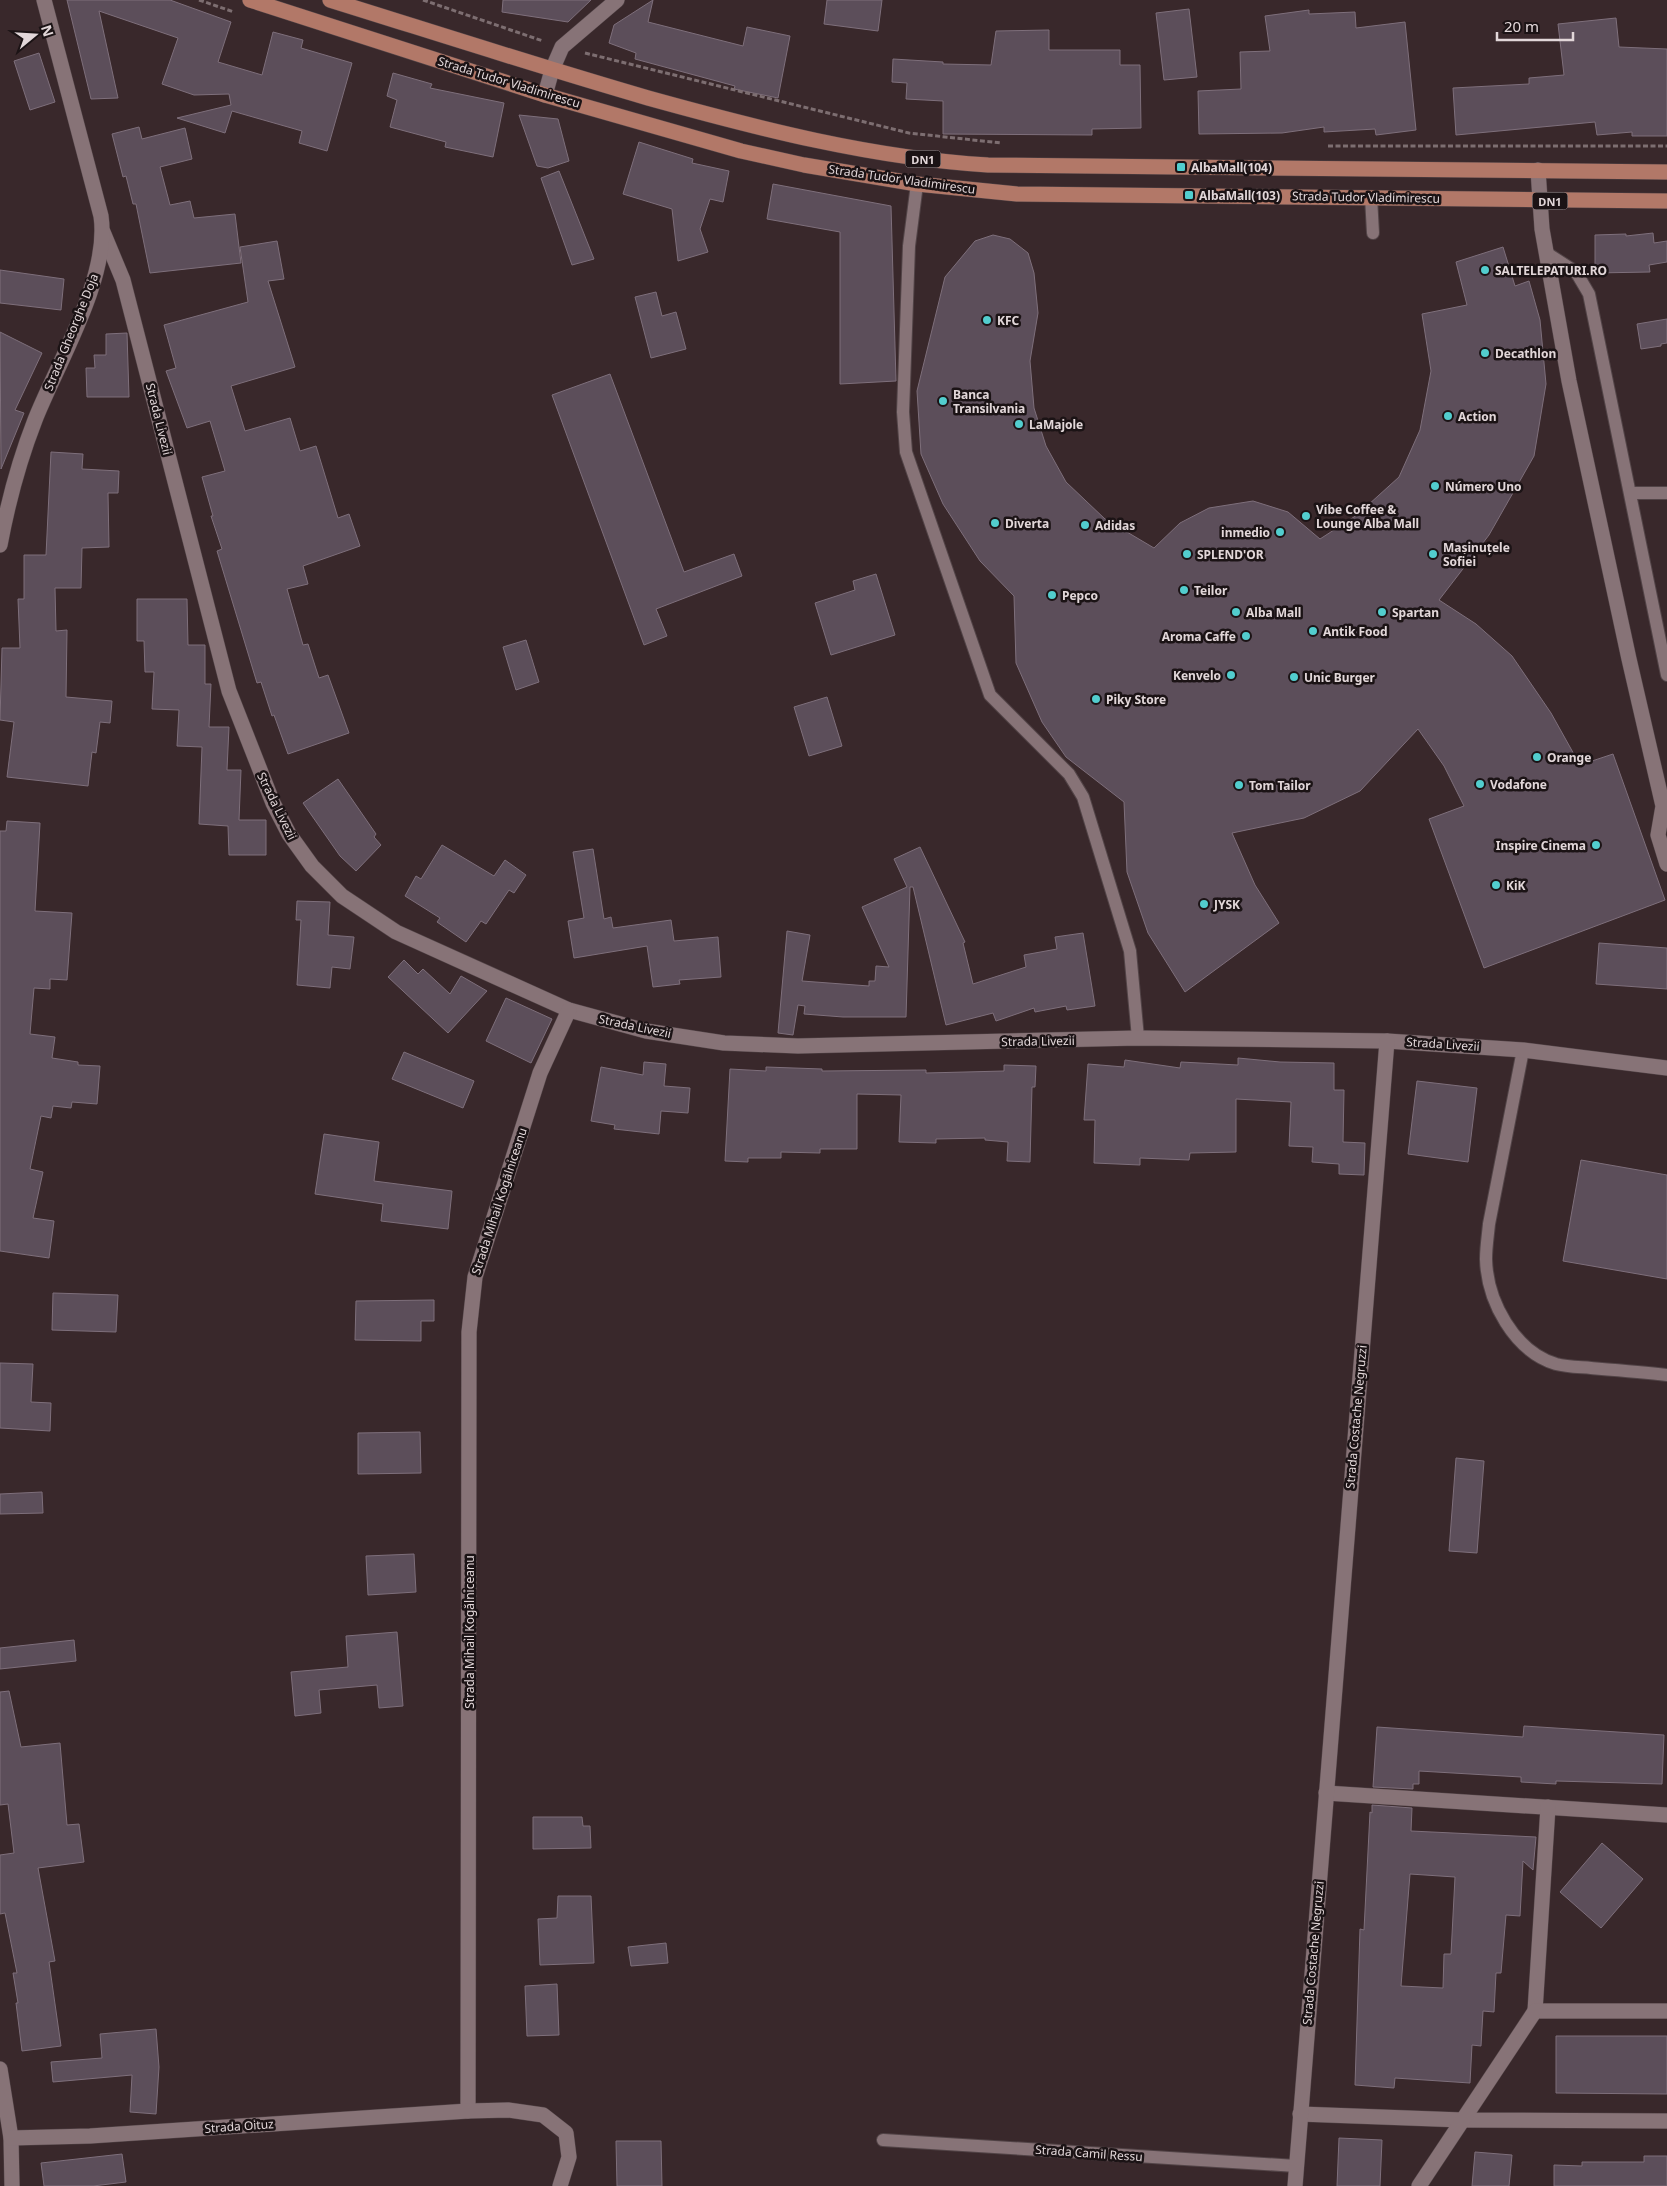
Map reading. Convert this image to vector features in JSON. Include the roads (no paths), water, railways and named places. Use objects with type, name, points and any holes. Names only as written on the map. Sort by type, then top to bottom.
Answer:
[{"type":"main road","name":"Strada Tudor Vladimirescu","points":[[250,0],[546,95],[741,151],[917,184],[1017,194],[1667,202]]},
{"type":"main road","name":"Strada Tudor Vladimirescu","points":[[330,0],[552,70],[744,125],[809,140],[917,159],[988,165],[1667,172]]},
{"type":"street","name":"Strada Gheorghe Doja","points":[[0,545],[8,504],[20,461],[90,293],[104,232],[44,0]]},
{"type":"street","points":[[546,95],[552,70],[562,48],[617,0]]},
{"type":"street","points":[[1538,170],[1540,201],[1570,389],[1633,677],[1665,803],[1658,834],[1667,864]]},
{"type":"street","name":"Strada Livezii","points":[[104,232],[123,280],[229,691],[272,803],[288,834],[312,866],[342,896],[396,932],[569,1010],[646,1030],[724,1043],[798,1046],[1138,1038],[1387,1041],[1523,1050],[1667,1068]]},
{"type":"street","name":"Strada Mihail Kogălniceanu","points":[[468,2111],[469,1332],[475,1277],[540,1073],[569,1010]]},
{"type":"street","name":"Strada Costache Negruzzi","points":[[1295,2186],[1387,1041]]},
{"type":"street","points":[[1326,1793],[1667,1815]]},
{"type":"street","points":[[1420,2186],[1535,2010],[1548,1807]]},
{"type":"street","points":[[1535,2010],[1667,2011]]},
{"type":"street","points":[[0,2069],[10,2138],[6,2162],[12,2186]]},
{"type":"street","points":[[468,2111],[508,2110],[543,2115],[566,2133],[569,2156],[560,2186]]},
{"type":"street","name":"Strada Oituz","points":[[10,2138],[90,2136],[468,2111]]},
{"type":"street","points":[[1300,2114],[1462,2120],[1667,2120]]},
{"type":"lane","points":[[917,184],[910,246],[903,412],[906,452],[990,695],[1069,774],[1083,797],[1130,951],[1138,1038]]},
{"type":"lane","points":[[1371,197],[1373,233]]},
{"type":"lane","points":[[1548,254],[1576,272],[1589,294],[1667,676]]},
{"type":"lane","points":[[1631,493],[1667,493]]},
{"type":"lane","points":[[1523,1050],[1489,1224],[1486,1260],[1497,1307],[1517,1339],[1535,1354],[1557,1364],[1667,1375]]},
{"type":"lane","name":"Strada Camil Ressu","points":[[883,2140],[1296,2166]]},
{"type":"place","name":"AlbaMall(104)","points":[[1181,167]]},
{"type":"place","name":"AlbaMall(103)","points":[[1189,195]]},
{"type":"place","name":"SALTELEPATURI.RO","points":[[1485,270]]},
{"type":"place","name":"KFC","points":[[987,320]]},
{"type":"place","name":"Decathlon","points":[[1485,353]]},
{"type":"place","name":"Banca Transilvania","points":[[943,401]]},
{"type":"place","name":"Action","points":[[1448,416]]},
{"type":"place","name":"LaMajole","points":[[1019,424]]},
{"type":"place","name":"Número Uno","points":[[1435,486]]},
{"type":"place","name":"Vibe Coffee & Lounge Alba Mall","points":[[1306,516]]},
{"type":"place","name":"Diverta","points":[[995,523]]},
{"type":"place","name":"Adidas","points":[[1085,525]]},
{"type":"place","name":"inmedio","points":[[1280,532]]},
{"type":"place","name":"SPLEND'OR","points":[[1187,554]]},
{"type":"place","name":"Mașinuțele Sofiei","points":[[1433,554]]},
{"type":"place","name":"Teilor","points":[[1184,590]]},
{"type":"place","name":"Pepco","points":[[1052,595]]},
{"type":"place","name":"Alba Mall","points":[[1236,612]]},
{"type":"place","name":"Spartan","points":[[1382,612]]},
{"type":"place","name":"Antik Food","points":[[1313,631]]},
{"type":"place","name":"Aroma Caffe","points":[[1246,636]]},
{"type":"place","name":"Kenvelo","points":[[1231,675]]},
{"type":"place","name":"Unic Burger","points":[[1294,677]]},
{"type":"place","name":"Piky Store","points":[[1096,699]]},
{"type":"place","name":"Orange","points":[[1537,757]]},
{"type":"place","name":"Vodafone","points":[[1480,784]]},
{"type":"place","name":"Tom Tailor","points":[[1239,785]]},
{"type":"place","name":"Inspire Cinema","points":[[1596,845]]},
{"type":"place","name":"KiK","points":[[1496,885]]},
{"type":"place","name":"JYSK","points":[[1204,904]]}]
